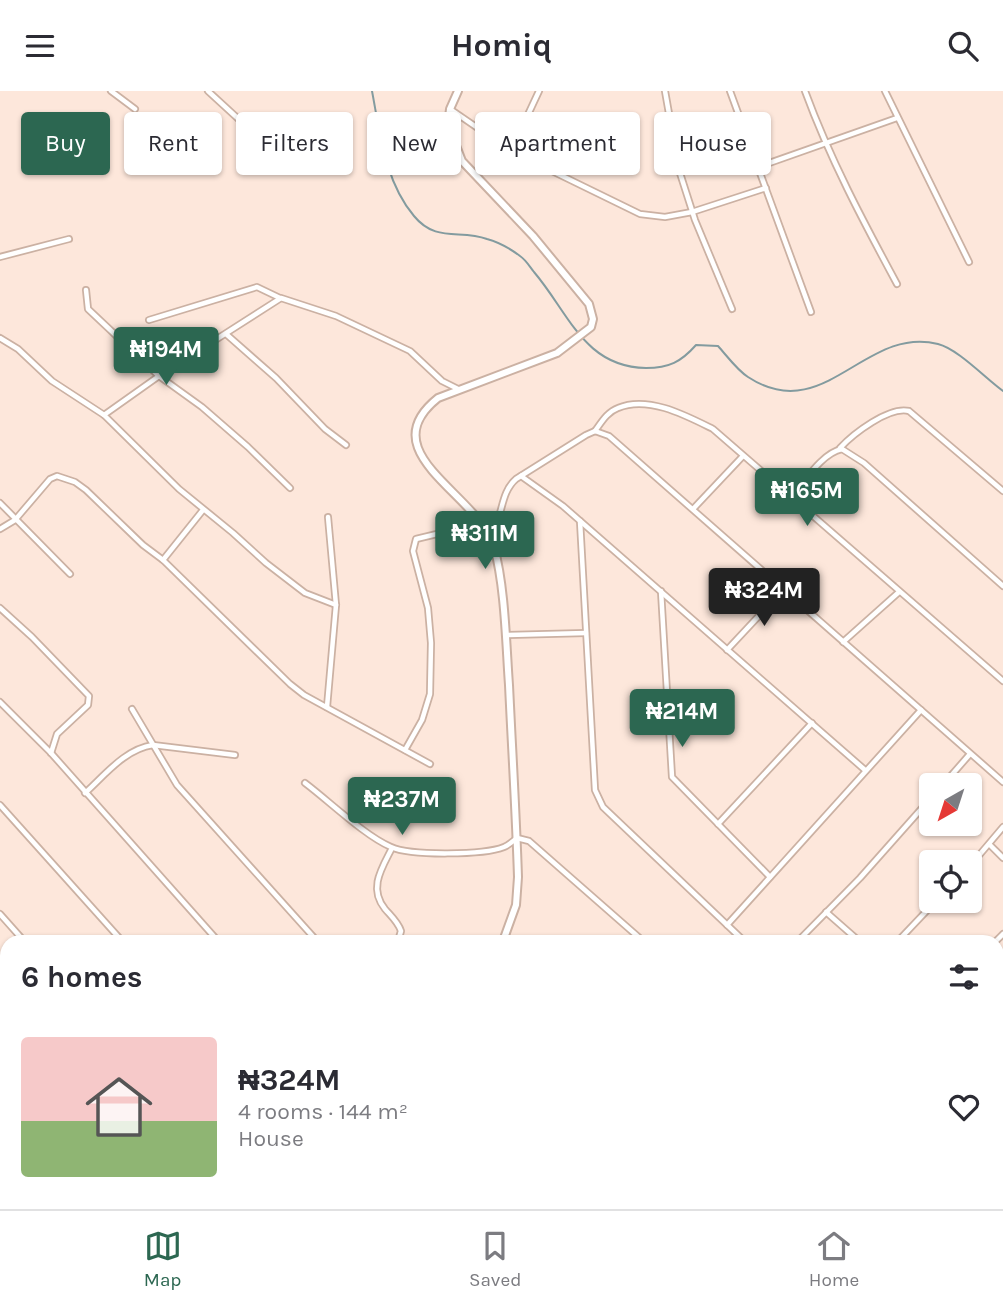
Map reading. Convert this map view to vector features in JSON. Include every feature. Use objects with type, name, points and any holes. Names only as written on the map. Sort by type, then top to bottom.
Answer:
[{"type":"street","points":[[111,91],[135,109]]},
{"type":"street","points":[[208,91],[236,117]]},
{"type":"street","points":[[458,91],[450,110],[448,125],[462,161],[524,226],[577,289],[589,304],[593,319],[590,327],[570,345],[534,363],[438,398],[424,411],[415,427],[414,438],[418,451],[473,513],[489,534],[495,548],[506,635],[517,838],[516,905],[505,935]]},
{"type":"street","points":[[530,112],[540,91]]},
{"type":"street","points":[[665,91],[679,170],[692,212],[732,309]]},
{"type":"street","points":[[730,91],[738,112]]},
{"type":"street","points":[[805,91],[824,142],[846,189],[897,284]]},
{"type":"street","points":[[885,91],[969,262]]},
{"type":"street","points":[[450,110],[475,127]]},
{"type":"street","points":[[771,162],[897,118]]},
{"type":"street","points":[[560,175],[640,214],[665,217],[692,212],[766,188]]},
{"type":"street","points":[[761,175],[811,312]]},
{"type":"street","points":[[0,257],[69,239]]},
{"type":"street","points":[[149,320],[257,287],[336,316],[410,351],[442,381],[458,389]]},
{"type":"street","points":[[86,291],[88,309],[159,376],[211,415],[290,488]]},
{"type":"street","points":[[104,415],[159,376],[281,298]]},
{"type":"street","points":[[226,334],[276,378],[324,429],[346,445]]},
{"type":"street","points":[[0,338],[18,349],[52,381],[104,415],[203,510],[305,593],[336,605]]},
{"type":"street","points":[[489,534],[497,521],[508,486],[595,431],[603,418],[618,408],[637,405],[674,409],[712,429],[1003,681]]},
{"type":"street","points":[[791,497],[822,462],[849,438],[900,409],[909,411],[1003,491]]},
{"type":"street","points":[[595,431],[618,442],[1003,782]]},
{"type":"street","points":[[839,449],[848,451],[864,463],[1003,586]]},
{"type":"street","points":[[693,509],[743,456]]},
{"type":"street","points":[[521,476],[580,520],[865,770]]},
{"type":"street","points":[[0,529],[15,520],[50,479],[64,477],[86,490],[143,545],[163,560],[290,684],[430,764]]},
{"type":"street","points":[[0,503],[70,574]]},
{"type":"street","points":[[163,560],[203,510]]},
{"type":"street","points":[[405,750],[422,720],[430,694],[429,608],[412,551],[413,545],[416,539],[441,533],[473,513]]},
{"type":"street","points":[[327,707],[336,605],[328,517]]},
{"type":"street","points":[[580,520],[595,790],[599,801],[738,935]]},
{"type":"street","points":[[727,650],[783,590]]},
{"type":"street","points":[[661,591],[672,776],[770,877]]},
{"type":"street","points":[[843,642],[899,592]]},
{"type":"street","points":[[0,608],[89,696],[88,705],[57,734],[51,753]]},
{"type":"street","points":[[506,635],[586,633]]},
{"type":"street","points":[[0,702],[51,753],[213,935]]},
{"type":"street","points":[[132,709],[177,785],[312,935]]},
{"type":"street","points":[[727,925],[921,710]]},
{"type":"street","points":[[718,824],[812,723]]},
{"type":"street","points":[[85,793],[131,752],[142,747],[153,745],[235,755]]},
{"type":"street","points":[[953,773],[970,754]]},
{"type":"street","points":[[305,783],[392,848],[468,853],[506,846],[517,838]]},
{"type":"street","points":[[0,805],[117,935]]},
{"type":"street","points":[[805,935],[919,811]]},
{"type":"street","points":[[982,853],[1003,827]]},
{"type":"street","points":[[517,838],[528,841],[552,860],[636,935]]},
{"type":"street","points":[[990,845],[1003,858]]},
{"type":"street","points":[[392,848],[376,888],[377,898],[399,924],[400,935]]},
{"type":"street","points":[[826,912],[852,935]]},
{"type":"street","points":[[904,935],[925,913]]},
{"type":"street","points":[[0,914],[19,935]]},
{"type":"waterway","points":[[372,91],[390,173],[404,203],[414,216],[431,230],[477,236],[505,246],[520,256],[580,335],[607,358],[625,365],[654,368],[674,363],[696,345],[718,346],[748,377],[775,389],[799,390],[822,384],[888,348],[912,342],[938,344],[963,358],[1003,391]]}]
